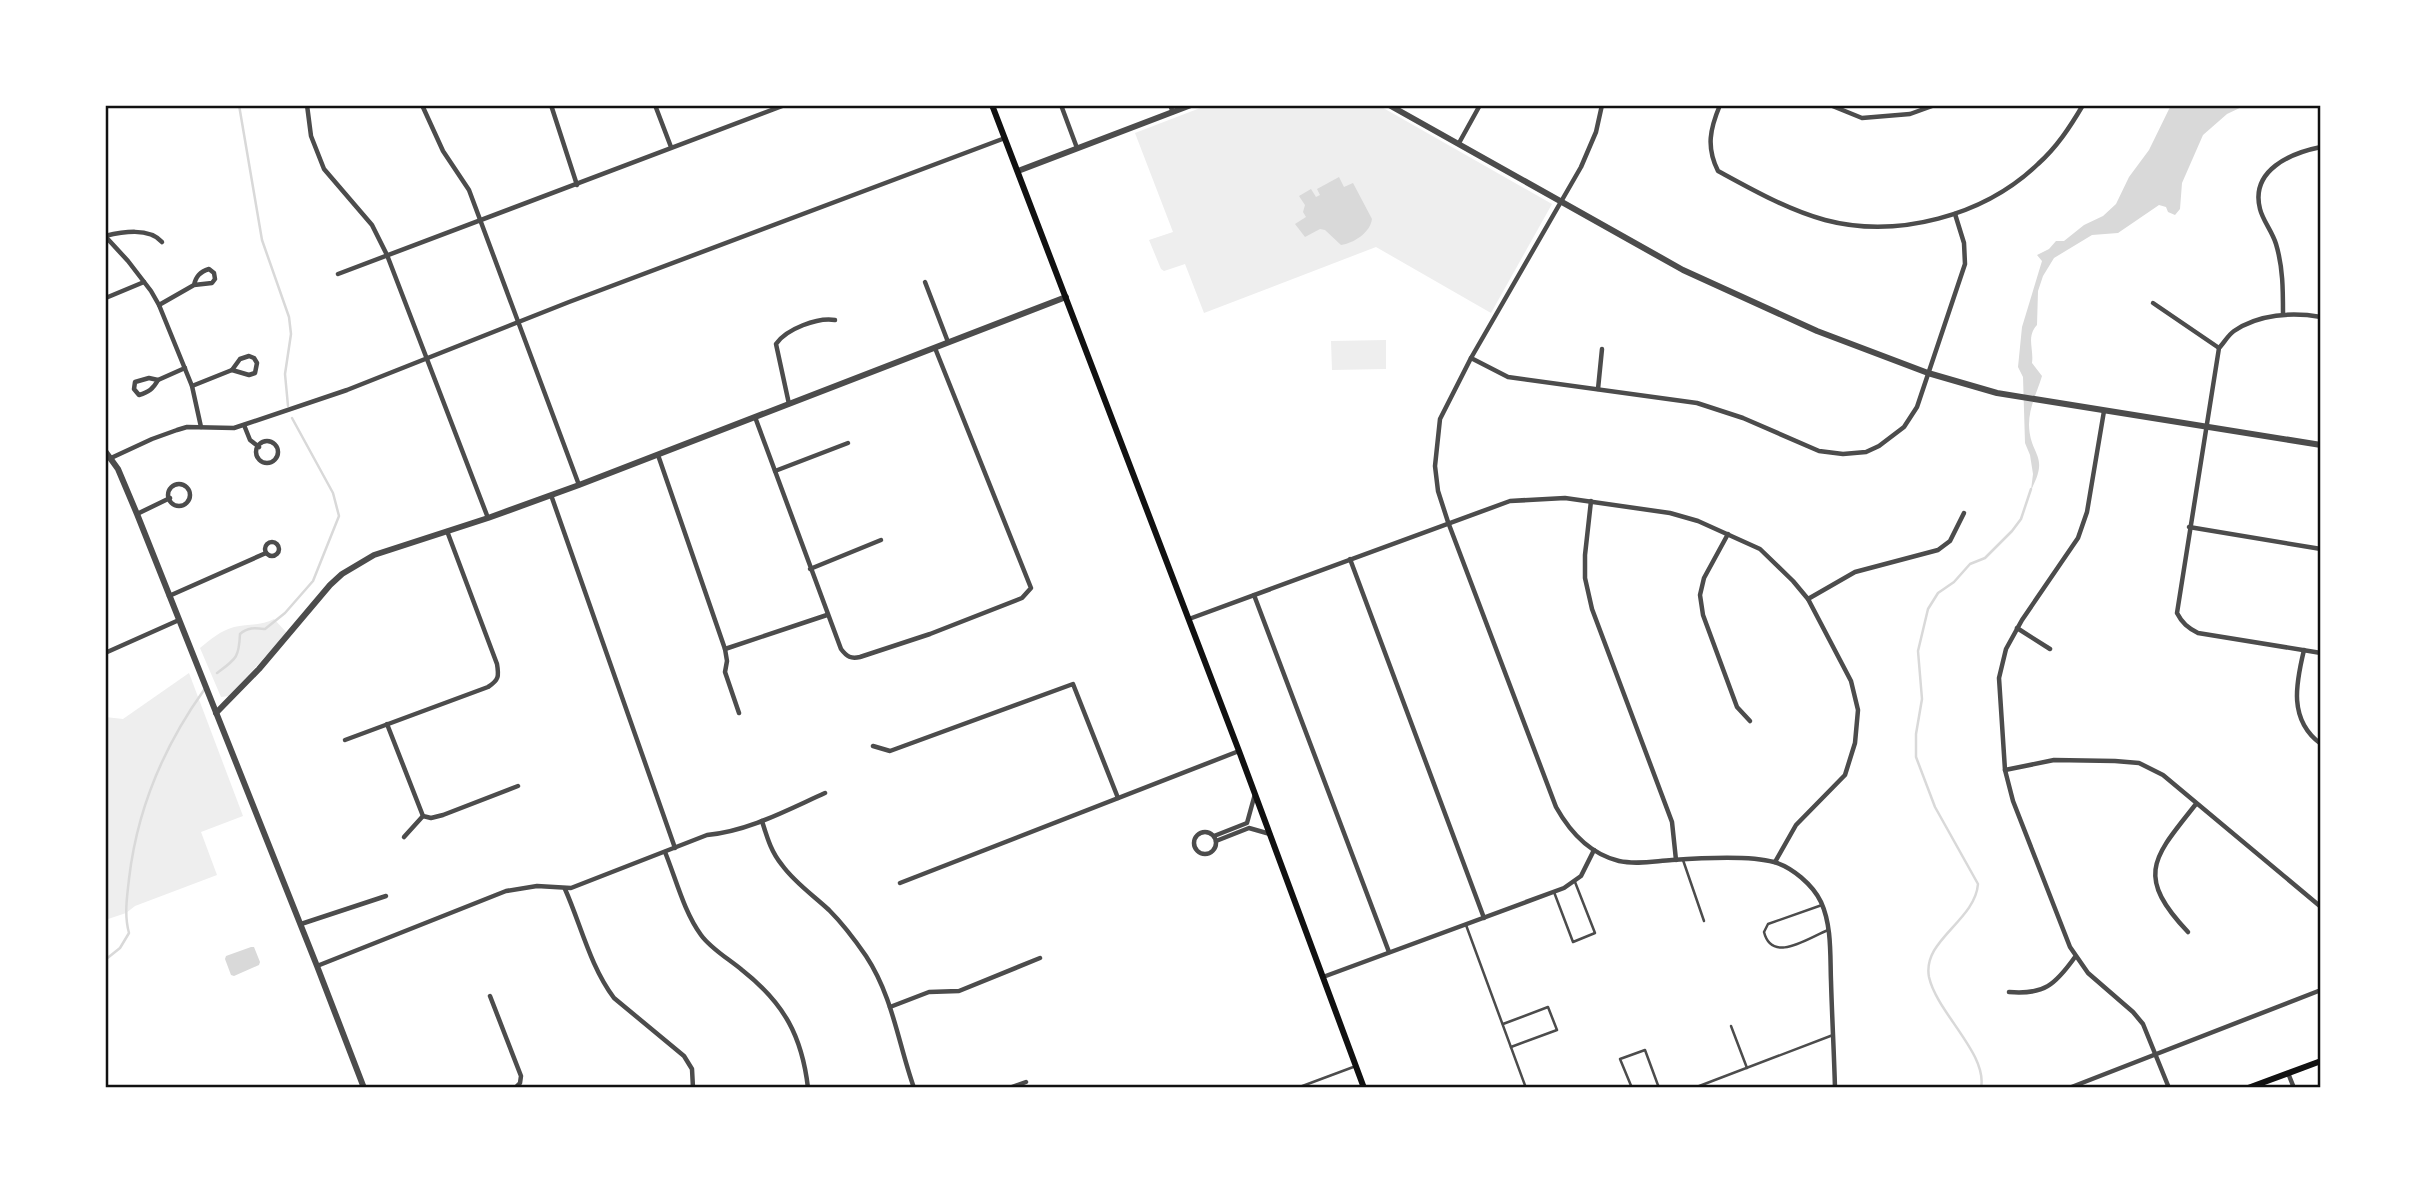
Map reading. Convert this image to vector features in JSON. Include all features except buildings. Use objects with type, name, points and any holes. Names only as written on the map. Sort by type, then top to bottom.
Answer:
[{"type":"main road","points":[[992,105],[1239,751],[1364,1088]]},
{"type":"main road","points":[[2248,1088],[2321,1061]]},
{"type":"street","points":[[307,105],[311,136],[324,169],[372,225],[387,255],[488,518]]},
{"type":"street","points":[[422,105],[443,151],[469,190],[579,485]]},
{"type":"street","points":[[551,105],[577,185]]},
{"type":"street","points":[[655,105],[671,147]]},
{"type":"street","points":[[338,274],[786,105]]},
{"type":"street","points":[[1061,105],[1077,148]]},
{"type":"street","points":[[1018,171],[1171,108],[1191,105]]},
{"type":"street","points":[[1389,105],[1683,270],[1817,331],[1928,373],[2014,396],[2321,445]]},
{"type":"street","points":[[1459,143],[1480,105]]},
{"type":"street","points":[[1602,105],[1596,132],[1581,167],[1471,358],[1440,419],[1435,466],[1438,491],[1556,807],[1567,827],[1594,850],[1618,860],[1634,863],[1743,859],[1775,862],[1814,889],[1822,905],[1828,930],[1835,1088]]},
{"type":"street","points":[[1720,105],[1709,146],[1718,171],[1765,196],[1824,220],[1862,226],[1892,226],[1930,221],[1955,214],[2001,191],[2037,166],[2068,130],[2083,105]]},
{"type":"street","points":[[1830,105],[1862,118],[1910,114],[1935,105]]},
{"type":"street","points":[[111,458],[164,434],[187,427],[234,428],[347,390],[518,322],[1005,138]]},
{"type":"street","points":[[2283,314],[2283,275],[2276,242],[2259,205],[2260,189],[2265,175],[2275,164],[2321,147]]},
{"type":"street","points":[[1471,358],[1508,377],[1698,403],[1743,418],[1819,450],[1843,454],[1866,452],[1879,446],[1904,427],[1917,407],[1965,264],[1964,243],[1955,214]]},
{"type":"street","points":[[162,242],[157,236],[128,231],[105,236],[144,282],[159,305],[192,386],[201,427]]},
{"type":"street","points":[[159,305],[194,285],[212,283],[215,279],[214,273],[209,269],[202,271],[195,278],[194,285]]},
{"type":"street","points":[[108,297],[144,282]]},
{"type":"street","points":[[925,282],[948,342]]},
{"type":"street","points":[[216,713],[259,669],[342,574],[374,555],[579,485],[1066,297]]},
{"type":"street","points":[[2153,303],[2219,348]]},
{"type":"street","points":[[2321,317],[2283,314],[2251,322],[2232,332],[2219,348],[2177,613],[2188,628],[2198,633],[2321,653]]},
{"type":"street","points":[[789,404],[776,344],[780,337],[788,332],[826,318],[835,320]]},
{"type":"street","points":[[755,417],[841,649],[852,659],[930,635],[1022,598],[1031,588],[934,347]]},
{"type":"street","points":[[1598,388],[1602,349]]},
{"type":"street","points":[[192,386],[232,370],[240,359],[249,356],[257,363],[255,373],[232,370]]},
{"type":"street","points":[[158,380],[137,380],[134,389],[139,395],[146,393],[158,380],[185,368]]},
{"type":"street","points":[[2104,411],[2087,512],[2078,538],[2017,628],[2006,649],[1999,678],[2005,769],[2013,801],[2061,928],[2075,957],[2088,973],[2143,1024],[2169,1088]]},
{"type":"street","points":[[244,425],[250,440],[259,447]]},
{"type":"street","points":[[272,441],[277,454],[274,461],[262,462],[257,453],[259,447],[262,442],[272,441]]},
{"type":"street","points":[[775,471],[848,443]]},
{"type":"street","points":[[105,451],[111,458],[137,514],[364,1088]]},
{"type":"street","points":[[657,454],[725,649],[725,672],[739,713]]},
{"type":"street","points":[[173,486],[186,486],[188,489],[190,497],[186,504],[176,507],[170,498],[169,492],[173,486]]},
{"type":"street","points":[[551,494],[675,848]]},
{"type":"street","points":[[137,514],[170,498]]},
{"type":"street","points":[[1189,619],[1510,501],[1540,498],[1591,501],[1670,513],[1698,521],[1760,549],[1793,581],[1808,599],[1851,681],[1858,710],[1855,743],[1845,775],[1797,825],[1775,862]]},
{"type":"street","points":[[1591,501],[1585,578],[1592,609],[1672,822],[1676,860]]},
{"type":"street","points":[[1808,599],[1855,572],[1938,550],[1950,541],[1964,513]]},
{"type":"street","points":[[2189,527],[2321,549]]},
{"type":"street","points":[[345,740],[488,687],[496,682],[499,676],[497,664],[447,531]]},
{"type":"street","points":[[1728,534],[1704,578],[1700,595],[1703,615],[1737,707],[1750,721]]},
{"type":"street","points":[[810,569],[881,540]]},
{"type":"street","points":[[169,596],[266,553]]},
{"type":"street","points":[[1350,559],[1484,918]]},
{"type":"street","points":[[1254,595],[1389,952]]},
{"type":"street","points":[[725,649],[827,615]]},
{"type":"street","points":[[105,653],[179,620]]},
{"type":"street","points":[[2017,628],[2050,649]]},
{"type":"street","points":[[2304,650],[2296,686],[2296,702],[2303,722],[2321,744]]},
{"type":"street","points":[[873,746],[890,751],[1073,684],[1118,798]]},
{"type":"street","points":[[387,724],[423,816]]},
{"type":"street","points":[[900,883],[1239,751]]},
{"type":"street","points":[[2005,769],[2054,760],[2139,763],[2163,775],[2321,907]]},
{"type":"street","points":[[423,816],[430,818],[443,815],[519,786]]},
{"type":"street","points":[[317,966],[506,891],[537,886],[565,888],[603,877],[707,835],[728,833],[762,821],[825,793]]},
{"type":"street","points":[[1248,825],[1255,794]]},
{"type":"street","points":[[2188,932],[2170,913],[2160,897],[2154,877],[2157,856],[2196,804]]},
{"type":"street","points":[[404,837],[423,816]]},
{"type":"street","points":[[762,821],[770,846],[782,865],[845,928],[867,958],[890,1007],[914,1088]]},
{"type":"street","points":[[1215,838],[1248,825],[1270,834]]},
{"type":"street","points":[[1207,831],[1215,838],[1214,850],[1207,854],[1200,853],[1195,847],[1194,840],[1200,832],[1207,831]]},
{"type":"street","points":[[1323,977],[1554,892],[1575,882],[1581,876],[1594,850]]},
{"type":"street","points":[[665,852],[692,922],[703,937],[756,981],[788,1017],[803,1058],[808,1088]]},
{"type":"street","points":[[565,888],[595,968],[606,988],[614,998],[684,1056],[692,1069],[693,1088]]},
{"type":"street","points":[[301,925],[386,897]]},
{"type":"street","points":[[2009,992],[2029,993],[2046,987],[2065,971],[2075,957]]},
{"type":"street","points":[[890,1007],[929,992],[959,991],[1040,958]]},
{"type":"street","points":[[2069,1088],[2321,990]]},
{"type":"street","points":[[490,996],[520,1076],[520,1083],[515,1088]]},
{"type":"street","points":[[2288,1073],[2294,1088]]},
{"type":"street","points":[[1009,1088],[1026,1082]]},
{"type":"lane","points":[[1683,860],[1704,921]]},
{"type":"lane","points":[[1554,892],[1573,942],[1595,933],[1575,882]]},
{"type":"lane","points":[[1822,905],[1768,924],[1764,932],[1766,941],[1772,947],[1778,948],[1828,930]]},
{"type":"lane","points":[[1466,925],[1526,1088]]},
{"type":"lane","points":[[1503,1024],[1548,1007],[1557,1030],[1511,1047]]},
{"type":"lane","points":[[1731,1026],[1747,1068]]},
{"type":"lane","points":[[1694,1088],[1833,1035]]},
{"type":"lane","points":[[1632,1088],[1620,1059],[1645,1050],[1659,1088]]},
{"type":"lane","points":[[1297,1088],[1356,1066]]},
{"type":"shaded area","points":[[1208,105],[1378,105],[1552,204],[1491,313],[1376,247],[1204,313],[1185,264],[1164,271],[1161,269],[1149,240],[1173,232],[1135,133]]},
{"type":"shaded area","points":[[2171,105],[2246,105],[2227,114],[2203,135],[2182,183],[2180,209],[2175,215],[2159,205],[2118,233],[2092,235],[2054,258],[2043,276],[2038,291],[2037,325],[2031,338],[2032,363],[2042,376],[2029,418],[2030,436],[2039,462],[2031,490],[2033,474],[2025,443],[2023,377],[2018,367],[2022,327],[2042,261],[2037,255],[2049,249],[2056,241],[2064,241],[2084,225],[2103,216],[2116,204],[2129,177],[2149,150]]},
{"type":"shaded area","points":[[1339,177],[1344,187],[1353,183],[1372,219],[1371,224],[1356,240],[1341,245],[1325,230],[1320,229],[1305,237],[1295,224],[1306,217],[1303,212],[1305,205],[1299,196],[1311,189],[1316,197],[1320,195],[1317,189]]},
{"type":"shaded area","points":[[1386,340],[1386,369],[1332,370],[1331,341]]},
{"type":"shaded area","points":[[274,619],[287,633],[229,696],[221,697],[200,648],[229,629]]},
{"type":"shaded area","points":[[189,673],[243,816],[201,832],[217,875],[105,920],[105,717],[123,719]]},
{"type":"shaded area","points":[[254,947],[259,965],[231,975],[226,956]]},
{"type":"waterway","points":[[239,105],[262,240],[289,317],[291,334],[285,374],[288,406]]},
{"type":"waterway","points":[[217,673],[235,657],[240,634],[249,629],[265,629],[285,613],[313,581],[339,516],[333,493],[292,418]]},
{"type":"waterway","points":[[1981,1088],[1977,1061],[1941,1005],[1929,977],[1933,952],[1968,909],[1978,884],[1935,807],[1916,757],[1916,734],[1922,699],[1918,651],[1928,609],[1938,593],[1954,582],[1970,564],[1985,558],[2012,531],[2021,519],[2031,489]]},
{"type":"waterway","points":[[105,960],[120,948],[129,933],[126,906],[133,853],[138,828],[154,780],[177,733],[204,690]]}]
